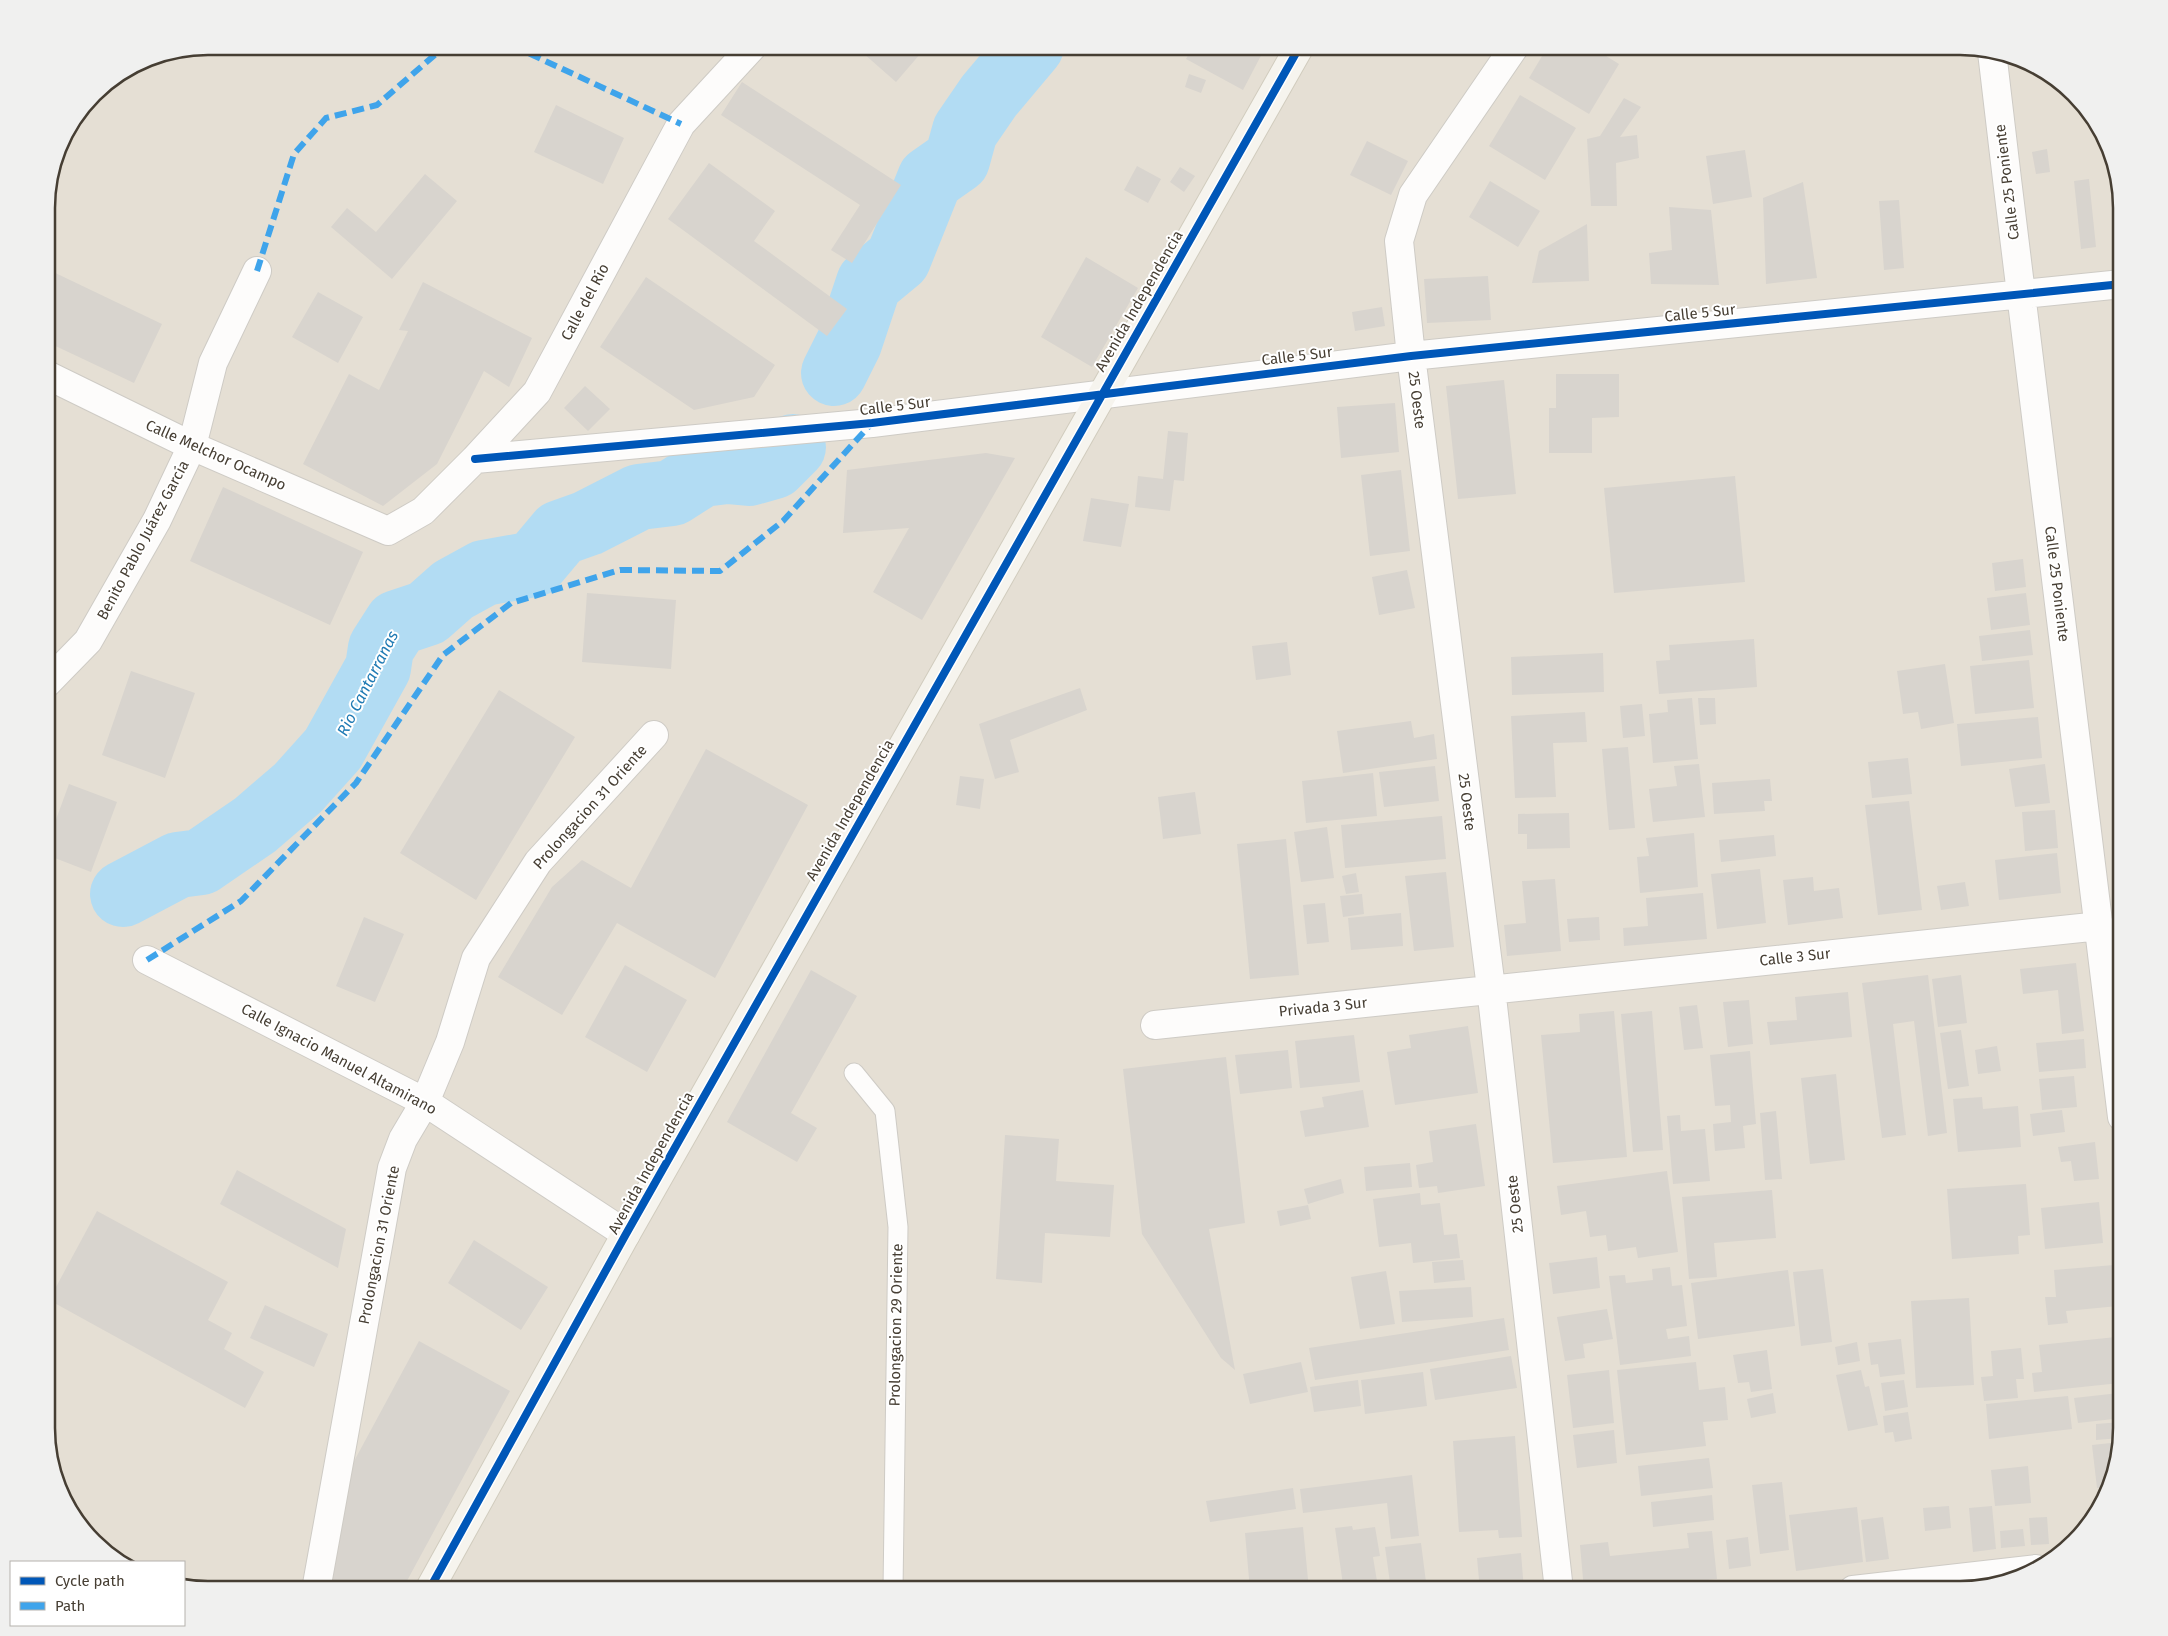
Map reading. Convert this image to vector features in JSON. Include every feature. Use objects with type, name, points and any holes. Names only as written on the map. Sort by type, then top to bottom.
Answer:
[{"type":"street","name":"Calle del Río","points":[[388,531],[423,511],[475,459],[537,392],[681,124],[745,55]]},
{"type":"street","name":"Avenida Independencia","points":[[434,1581],[626,1234],[1295,55]]},
{"type":"street","name":"25 Oeste","points":[[1509,55],[1413,195],[1399,240],[1411,356],[1491,988],[1558,1581]]},
{"type":"street","name":"Calle 25 Poniente","points":[[1993,59],[2020,295],[2113,1038]]},
{"type":"street","name":"Benito Pablo Juárez García","points":[[55,675],[88,641],[157,520],[192,446],[213,363],[256,271]]},
{"type":"street","name":"Calle 5 Sur","points":[[475,459],[872,423],[1411,356],[2113,285]]},
{"type":"street","name":"Calle Melchor Ocampo","points":[[55,379],[192,446],[388,531]]},
{"type":"street","name":"Prolongacion 31 Oriente","points":[[318,1581],[392,1168],[403,1139],[425,1102],[450,1042],[476,958],[538,862],[654,736]]},
{"type":"street","name":"Calle 3 Sur","points":[[1491,988],[2100,926]]},
{"type":"street","name":"Calle Ignacio Manuel Altamirano","points":[[147,960],[425,1102],[626,1234]]},
{"type":"street","name":"Privada 3 Sur","points":[[1155,1025],[1491,988]]},
{"type":"street","points":[[1931,1581],[2011,1572]]},
{"type":"lane","name":"Prolongacion 29 Oriente","points":[[854,1073],[885,1111],[898,1227],[894,1581]]},
{"type":"shaded area","points":[[198,55],[1970,55],[2009,63],[2028,71],[2053,87],[2075,107],[2097,140],[2108,168],[2113,208],[2113,1428],[2112,1448],[2105,1477],[2097,1496],[2075,1529],[2061,1543],[2028,1565],[2000,1576],[1960,1581],[208,1581],[185,1579],[185,1561],[133,1561],[107,1543],[93,1529],[71,1496],[60,1468],[55,1438],[55,198],[60,168],[67,149],[75,131],[93,107],[107,93],[140,71],[178,58]]},
{"type":"building","points":[[865,55],[919,55],[896,82]]},
{"type":"building","points":[[1188,55],[1261,55],[1243,90],[1186,59]]},
{"type":"building","points":[[1543,55],[1604,55],[1619,64],[1589,114],[1529,78]]},
{"type":"building","points":[[1189,74],[1206,80],[1201,93],[1185,87]]},
{"type":"building","points":[[742,82],[901,185],[852,263],[831,250],[860,205],[721,115]]},
{"type":"building","points":[[1520,95],[1576,128],[1545,180],[1489,146]]},
{"type":"building","points":[[1624,98],[1641,107],[1620,137],[1637,135],[1639,158],[1616,163],[1617,206],[1591,206],[1587,139],[1600,136]]},
{"type":"building","points":[[556,105],[624,138],[603,184],[534,152]]},
{"type":"building","points":[[1367,141],[1408,161],[1391,195],[1350,175]]},
{"type":"building","points":[[2047,149],[2050,172],[2036,174],[2032,152]]},
{"type":"building","points":[[1745,150],[1752,197],[1713,204],[1706,156]]},
{"type":"building","points":[[709,163],[775,211],[754,241],[847,309],[827,336],[668,219]]},
{"type":"building","points":[[1137,166],[1161,179],[1148,203],[1124,190]]},
{"type":"building","points":[[1180,167],[1195,176],[1184,192],[1170,182]]},
{"type":"building","points":[[425,174],[457,201],[392,279],[331,227],[347,208],[376,232]]},
{"type":"building","points":[[2089,179],[2096,247],[2081,249],[2074,181]]},
{"type":"building","points":[[1490,181],[1540,211],[1518,247],[1469,217]]},
{"type":"building","points":[[1803,182],[1817,278],[1766,284],[1763,198]]},
{"type":"building","points":[[1899,200],[1904,268],[1884,270],[1879,201]]},
{"type":"building","points":[[1669,207],[1711,210],[1719,285],[1651,284],[1649,253],[1672,250]]},
{"type":"building","points":[[1587,224],[1589,281],[1532,283],[1539,251]]},
{"type":"building","points":[[1086,257],[1138,288],[1092,367],[1041,337]]},
{"type":"building","points":[[55,273],[162,324],[134,383],[55,346]]},
{"type":"building","points":[[1488,276],[1491,320],[1427,323],[1424,279]]},
{"type":"building","points":[[646,277],[775,365],[754,397],[694,410],[600,347]]},
{"type":"building","points":[[423,282],[532,338],[509,387],[484,371],[437,464],[383,506],[303,464],[349,374],[379,390],[408,331],[399,330]]},
{"type":"building","points":[[318,292],[363,317],[338,363],[292,337]]},
{"type":"building","points":[[1382,307],[1385,326],[1355,331],[1352,312]]},
{"type":"building","points":[[1556,374],[1619,374],[1619,417],[1592,418],[1592,453],[1549,453],[1549,408],[1556,408]]},
{"type":"building","points":[[1504,380],[1516,494],[1458,499],[1446,386]]},
{"type":"building","points":[[585,386],[610,409],[588,431],[564,408]]},
{"type":"building","points":[[1395,403],[1399,452],[1341,458],[1337,407]]},
{"type":"building","points":[[1168,431],[1188,433],[1184,481],[1174,480],[1170,511],[1135,507],[1138,476],[1163,479]]},
{"type":"building","points":[[986,453],[1015,458],[922,620],[873,592],[909,528],[843,533],[847,470]]},
{"type":"building","points":[[1401,470],[1410,551],[1370,556],[1361,475]]},
{"type":"building","points":[[1735,476],[1745,582],[1614,593],[1604,488]]},
{"type":"building","points":[[223,487],[363,552],[330,625],[190,561]]},
{"type":"building","points":[[1091,498],[1129,504],[1121,547],[1083,541]]},
{"type":"building","points":[[2023,559],[2026,587],[1995,591],[1992,563]]},
{"type":"building","points":[[1407,570],[1415,608],[1379,615],[1372,577]]},
{"type":"building","points":[[587,593],[676,600],[671,669],[582,662]]},
{"type":"building","points":[[2026,593],[2030,625],[1991,630],[1987,598]]},
{"type":"building","points":[[2030,630],[2033,655],[1982,661],[1979,636]]},
{"type":"building","points":[[1754,639],[1757,687],[1659,694],[1656,661],[1670,660],[1669,645]]},
{"type":"building","points":[[1287,642],[1291,675],[1256,680],[1252,646]]},
{"type":"building","points":[[1603,653],[1604,692],[1512,695],[1511,657]]},
{"type":"building","points":[[2029,660],[2034,708],[1975,714],[1970,666]]},
{"type":"building","points":[[1945,664],[1954,723],[1921,729],[1918,712],[1903,714],[1897,671]]},
{"type":"building","points":[[131,671],[195,693],[165,778],[102,755]]},
{"type":"building","points":[[1080,688],[1087,710],[1010,740],[1019,772],[995,779],[979,724]]},
{"type":"building","points":[[499,690],[575,737],[476,900],[400,853]]},
{"type":"building","points":[[1692,698],[1698,759],[1653,763],[1649,714],[1668,712],[1667,700]]},
{"type":"building","points":[[1698,698],[1715,698],[1716,724],[1700,725]]},
{"type":"building","points":[[1642,704],[1645,736],[1623,738],[1620,706]]},
{"type":"building","points":[[1585,712],[1587,742],[1553,743],[1556,797],[1515,798],[1511,716]]},
{"type":"building","points":[[2038,717],[2042,758],[1961,766],[1957,724]]},
{"type":"building","points":[[1411,721],[1414,738],[1434,734],[1437,759],[1343,773],[1337,731]]},
{"type":"building","points":[[1628,747],[1635,828],[1609,830],[1602,749]]},
{"type":"building","points":[[706,749],[808,805],[715,978],[617,923],[562,1015],[498,977],[552,887],[582,860],[631,888]]},
{"type":"building","points":[[1908,758],[1912,794],[1872,798],[1868,762]]},
{"type":"building","points":[[1699,764],[1705,817],[1653,822],[1649,789],[1677,786],[1674,766]]},
{"type":"building","points":[[2045,764],[2050,803],[2015,807],[2009,769]]},
{"type":"building","points":[[1435,766],[1439,801],[1384,807],[1379,772]]},
{"type":"building","points":[[1373,773],[1377,816],[1306,823],[1302,781]]},
{"type":"building","points":[[960,776],[984,779],[980,809],[956,805]]},
{"type":"building","points":[[1770,779],[1772,801],[1764,801],[1765,811],[1714,814],[1712,783]]},
{"type":"building","points":[[69,784],[117,802],[91,872],[55,858],[55,822]]},
{"type":"building","points":[[1195,792],[1201,834],[1163,839],[1158,797]]},
{"type":"building","points":[[1909,801],[1922,910],[1878,915],[1865,805]]},
{"type":"building","points":[[2055,810],[2058,848],[2025,851],[2022,812]]},
{"type":"building","points":[[1569,813],[1570,848],[1527,849],[1527,834],[1518,834],[1518,814]]},
{"type":"building","points":[[1442,816],[1446,859],[1345,868],[1341,825]]},
{"type":"building","points":[[1327,827],[1334,878],[1301,882],[1294,832]]},
{"type":"building","points":[[1694,833],[1698,887],[1640,893],[1637,857],[1649,856],[1646,838]]},
{"type":"building","points":[[1774,835],[1776,856],[1721,862],[1719,840]]},
{"type":"building","points":[[1286,839],[1299,975],[1250,979],[1237,844]]},
{"type":"building","points":[[2057,853],[2061,893],[1999,900],[1995,860]]},
{"type":"building","points":[[1760,869],[1766,923],[1717,929],[1711,874]]},
{"type":"building","points":[[1446,872],[1454,947],[1414,951],[1405,876]]},
{"type":"building","points":[[1356,873],[1359,892],[1346,894],[1342,876]]},
{"type":"building","points":[[1813,877],[1814,891],[1839,888],[1843,918],[1788,925],[1783,880]]},
{"type":"building","points":[[1555,879],[1561,951],[1507,956],[1504,925],[1526,923],[1522,881]]},
{"type":"building","points":[[1965,882],[1969,906],[1941,910],[1937,886]]},
{"type":"building","points":[[1703,893],[1707,939],[1624,946],[1623,928],[1648,926],[1646,898]]},
{"type":"building","points":[[1362,894],[1364,914],[1343,917],[1340,896]]},
{"type":"building","points":[[1325,903],[1329,942],[1307,944],[1303,905]]},
{"type":"building","points":[[1401,913],[1403,946],[1351,950],[1348,918]]},
{"type":"building","points":[[364,917],[404,934],[375,1002],[336,986]]},
{"type":"building","points":[[1599,917],[1600,940],[1569,942],[1567,919]]},
{"type":"building","points":[[2076,963],[2084,1031],[2062,1034],[2058,990],[2023,994],[2020,969]]},
{"type":"building","points":[[625,965],[687,1000],[647,1072],[585,1037]]},
{"type":"building","points":[[811,970],[857,996],[791,1113],[817,1128],[797,1162],[727,1122]]},
{"type":"building","points":[[1928,975],[1947,1133],[1928,1136],[1914,1021],[1893,1024],[1906,1135],[1882,1138],[1862,983]]},
{"type":"building","points":[[1961,975],[1967,1023],[1938,1027],[1932,979]]},
{"type":"building","points":[[1848,992],[1852,1037],[1770,1045],[1767,1022],[1797,1020],[1795,997]]},
{"type":"building","points":[[1749,1000],[1753,1044],[1728,1047],[1723,1002]]},
{"type":"building","points":[[1697,1005],[1703,1048],[1684,1050],[1679,1007]]},
{"type":"building","points":[[1614,1011],[1627,1157],[1553,1163],[1541,1035],[1580,1032],[1579,1014]]},
{"type":"building","points":[[1652,1011],[1663,1150],[1633,1152],[1621,1014]]},
{"type":"building","points":[[1468,1026],[1478,1093],[1395,1105],[1387,1052],[1411,1048],[1409,1035]]},
{"type":"building","points":[[1961,1030],[1969,1086],[1948,1089],[1940,1033]]},
{"type":"building","points":[[1354,1035],[1360,1082],[1300,1088],[1295,1041]]},
{"type":"building","points":[[2084,1039],[2086,1068],[2039,1072],[2036,1043]]},
{"type":"building","points":[[1997,1046],[2001,1071],[1978,1074],[1975,1050]]},
{"type":"building","points":[[1288,1050],[1292,1088],[1240,1094],[1235,1055]]},
{"type":"building","points":[[1750,1051],[1756,1124],[1743,1126],[1745,1148],[1715,1151],[1713,1124],[1731,1122],[1730,1105],[1715,1106],[1710,1055]]},
{"type":"building","points":[[1226,1057],[1245,1223],[1209,1229],[1235,1370],[1221,1358],[1142,1234],[1123,1069]]},
{"type":"building","points":[[1836,1074],[1845,1160],[1810,1164],[1801,1078]]},
{"type":"building","points":[[2074,1076],[2077,1107],[2042,1110],[2039,1079]]},
{"type":"building","points":[[1363,1090],[1369,1127],[1305,1137],[1300,1111],[1324,1107],[1322,1097]]},
{"type":"building","points":[[1982,1097],[1983,1109],[2018,1106],[2021,1147],[1958,1152],[1953,1099]]},
{"type":"building","points":[[2062,1110],[2065,1132],[2033,1136],[2030,1114]]},
{"type":"building","points":[[1776,1111],[1782,1179],[1765,1180],[1760,1113]]},
{"type":"building","points":[[1680,1115],[1681,1131],[1705,1129],[1710,1181],[1673,1184],[1667,1116]]},
{"type":"building","points":[[1476,1124],[1485,1186],[1438,1193],[1437,1186],[1419,1188],[1416,1165],[1433,1162],[1429,1131]]},
{"type":"building","points":[[1005,1135],[1059,1139],[1056,1181],[1114,1185],[1110,1237],[1045,1233],[1042,1283],[996,1279]]},
{"type":"building","points":[[2095,1142],[2099,1179],[2074,1181],[2071,1161],[2061,1162],[2058,1147]]},
{"type":"building","points":[[1410,1163],[1412,1187],[1366,1191],[1364,1167]]},
{"type":"building","points":[[237,1170],[346,1229],[338,1268],[220,1204]]},
{"type":"building","points":[[1667,1171],[1678,1252],[1638,1258],[1636,1247],[1608,1251],[1606,1235],[1590,1237],[1586,1211],[1561,1215],[1557,1186]]},
{"type":"building","points":[[1341,1179],[1344,1193],[1308,1204],[1304,1189]]},
{"type":"building","points":[[2026,1184],[2030,1235],[2018,1236],[2019,1254],[1952,1259],[1947,1189]]},
{"type":"building","points":[[1772,1190],[1776,1238],[1714,1243],[1717,1277],[1689,1279],[1682,1197]]},
{"type":"building","points":[[1420,1193],[1421,1205],[1440,1203],[1444,1235],[1457,1234],[1460,1258],[1413,1263],[1411,1243],[1379,1247],[1373,1199]]},
{"type":"building","points":[[2099,1202],[2103,1243],[2045,1249],[2041,1208]]},
{"type":"building","points":[[1308,1205],[1311,1219],[1280,1226],[1277,1211]]},
{"type":"building","points":[[97,1211],[228,1282],[208,1320],[232,1333],[224,1349],[264,1372],[245,1408],[55,1303],[55,1289]]},
{"type":"building","points":[[474,1240],[548,1287],[521,1330],[448,1283]]},
{"type":"building","points":[[1597,1257],[1600,1288],[1553,1294],[1549,1263]]},
{"type":"building","points":[[1463,1260],[1465,1280],[1434,1283],[1432,1262]]},
{"type":"building","points":[[2113,1265],[2113,1306],[2066,1311],[2068,1323],[2048,1325],[2045,1297],[2056,1297],[2054,1270]]},
{"type":"building","points":[[1670,1267],[1672,1286],[1682,1285],[1687,1326],[1666,1329],[1668,1339],[1689,1336],[1691,1356],[1620,1365],[1609,1276],[1625,1275],[1626,1283],[1653,1280],[1652,1269]]},
{"type":"building","points":[[1823,1269],[1832,1342],[1801,1346],[1793,1272]]},
{"type":"building","points":[[1788,1270],[1795,1326],[1698,1339],[1691,1283]]},
{"type":"building","points":[[1386,1271],[1395,1324],[1360,1329],[1351,1277]]},
{"type":"building","points":[[1471,1287],[1473,1317],[1402,1322],[1399,1291]]},
{"type":"building","points":[[1969,1298],[1974,1385],[1916,1388],[1911,1301]]},
{"type":"building","points":[[265,1305],[328,1334],[314,1367],[250,1338]]},
{"type":"building","points":[[1607,1309],[1613,1339],[1583,1344],[1585,1358],[1565,1361],[1557,1317]]},
{"type":"building","points":[[1504,1318],[1509,1350],[1315,1380],[1309,1348]]},
{"type":"building","points":[[2113,1337],[2113,1384],[2034,1392],[2032,1373],[2042,1372],[2039,1345]]},
{"type":"building","points":[[1901,1339],[1905,1374],[1880,1377],[1878,1364],[1871,1365],[1868,1343]]},
{"type":"building","points":[[419,1341],[510,1391],[407,1581],[329,1581],[352,1465]]},
{"type":"building","points":[[1857,1342],[1860,1361],[1838,1365],[1835,1347]]},
{"type":"building","points":[[2021,1348],[2024,1379],[2016,1379],[2018,1398],[1984,1401],[1981,1377],[1993,1376],[1991,1351]]},
{"type":"building","points":[[1767,1350],[1772,1389],[1751,1392],[1749,1382],[1738,1383],[1733,1355]]},
{"type":"building","points":[[1511,1356],[1517,1388],[1435,1400],[1430,1369]]},
{"type":"building","points":[[1301,1362],[1308,1392],[1250,1404],[1243,1374]]},
{"type":"building","points":[[1696,1362],[1699,1390],[1725,1387],[1728,1420],[1703,1422],[1706,1446],[1626,1455],[1617,1370]]},
{"type":"building","points":[[1609,1370],[1614,1423],[1573,1428],[1567,1375]]},
{"type":"building","points":[[1861,1370],[1865,1387],[1869,1386],[1878,1425],[1848,1431],[1836,1375]]},
{"type":"building","points":[[1423,1372],[1427,1406],[1365,1414],[1361,1380]]},
{"type":"building","points":[[1358,1380],[1361,1406],[1314,1412],[1310,1387]]},
{"type":"building","points":[[1904,1380],[1908,1407],[1885,1411],[1881,1383]]},
{"type":"building","points":[[1773,1393],[1776,1413],[1751,1418],[1747,1399]]},
{"type":"building","points":[[2113,1394],[2113,1419],[2078,1423],[2074,1398]]},
{"type":"building","points":[[2068,1396],[2072,1429],[1989,1439],[1986,1404]]},
{"type":"building","points":[[1908,1412],[1912,1439],[1895,1442],[1893,1432],[1885,1433],[1883,1416]]},
{"type":"building","points":[[2113,1423],[2112,1439],[2096,1440],[2096,1424]]},
{"type":"building","points":[[1614,1430],[1617,1463],[1577,1468],[1573,1435]]},
{"type":"building","points":[[1515,1436],[1522,1537],[1499,1538],[1498,1530],[1459,1532],[1453,1441]]},
{"type":"building","points":[[2112,1443],[2108,1468],[2100,1488],[2097,1488],[2092,1445]]},
{"type":"building","points":[[1709,1458],[1713,1488],[1641,1496],[1638,1466]]},
{"type":"building","points":[[2028,1466],[2031,1503],[1995,1506],[1991,1470]]},
{"type":"building","points":[[1412,1475],[1419,1536],[1391,1539],[1387,1503],[1303,1513],[1300,1489]]},
{"type":"building","points":[[1782,1482],[1789,1550],[1760,1554],[1752,1485]]},
{"type":"building","points":[[1293,1488],[1296,1509],[1210,1522],[1206,1501]]},
{"type":"building","points":[[1712,1495],[1714,1520],[1653,1527],[1651,1502]]},
{"type":"building","points":[[1949,1506],[1951,1528],[1925,1531],[1923,1508]]},
{"type":"building","points":[[1992,1506],[1996,1549],[1973,1552],[1969,1508]]},
{"type":"building","points":[[1857,1507],[1863,1562],[1796,1571],[1789,1515]]},
{"type":"building","points":[[1883,1517],[1889,1559],[1866,1562],[1861,1520]]},
{"type":"building","points":[[2047,1517],[2049,1544],[2031,1545],[2029,1518]]},
{"type":"building","points":[[1352,1526],[1353,1530],[1375,1527],[1380,1556],[1373,1557],[1377,1581],[1342,1581],[1335,1528]]},
{"type":"building","points":[[1303,1527],[1308,1581],[1249,1581],[1245,1533]]},
{"type":"building","points":[[2023,1529],[2025,1546],[2001,1548],[2000,1531]]},
{"type":"building","points":[[1712,1531],[1717,1579],[1697,1581],[1583,1581],[1580,1545],[1608,1542],[1610,1556],[1689,1548],[1687,1533]]},
{"type":"building","points":[[1748,1537],[1751,1566],[1729,1569],[1726,1540]]},
{"type":"building","points":[[1421,1543],[1426,1581],[1390,1581],[1385,1547]]},
{"type":"building","points":[[1521,1553],[1523,1581],[1479,1581],[1477,1558]]},
{"type":"waterway","name":"Rio Cantarranas","points":[[834,373],[849,343],[869,283],[898,259],[930,179],[957,160],[965,131],[989,96],[1023,55]]},
{"type":"waterway","name":"Rio Cantarranas","points":[[123,894],[178,865],[201,862],[255,825],[298,788],[333,749],[378,668],[381,648],[397,623],[427,613],[453,590],[484,573],[534,564],[560,533],[588,523],[639,497],[672,493],[702,474],[727,471],[749,473],[774,466],[793,447]]},
{"type":"marked path","points":[[257,271],[294,154],[326,118],[377,105],[435,55]]},
{"type":"marked path","points":[[532,55],[681,124]]},
{"type":"marked path","points":[[147,960],[241,901],[356,783],[443,655],[511,603],[620,570],[720,571],[783,521],[872,423]]},
{"type":"cycle path","points":[[434,1581],[626,1234],[1295,55]]},
{"type":"cycle path","points":[[475,459],[872,423],[1411,356],[2113,285]]}]
